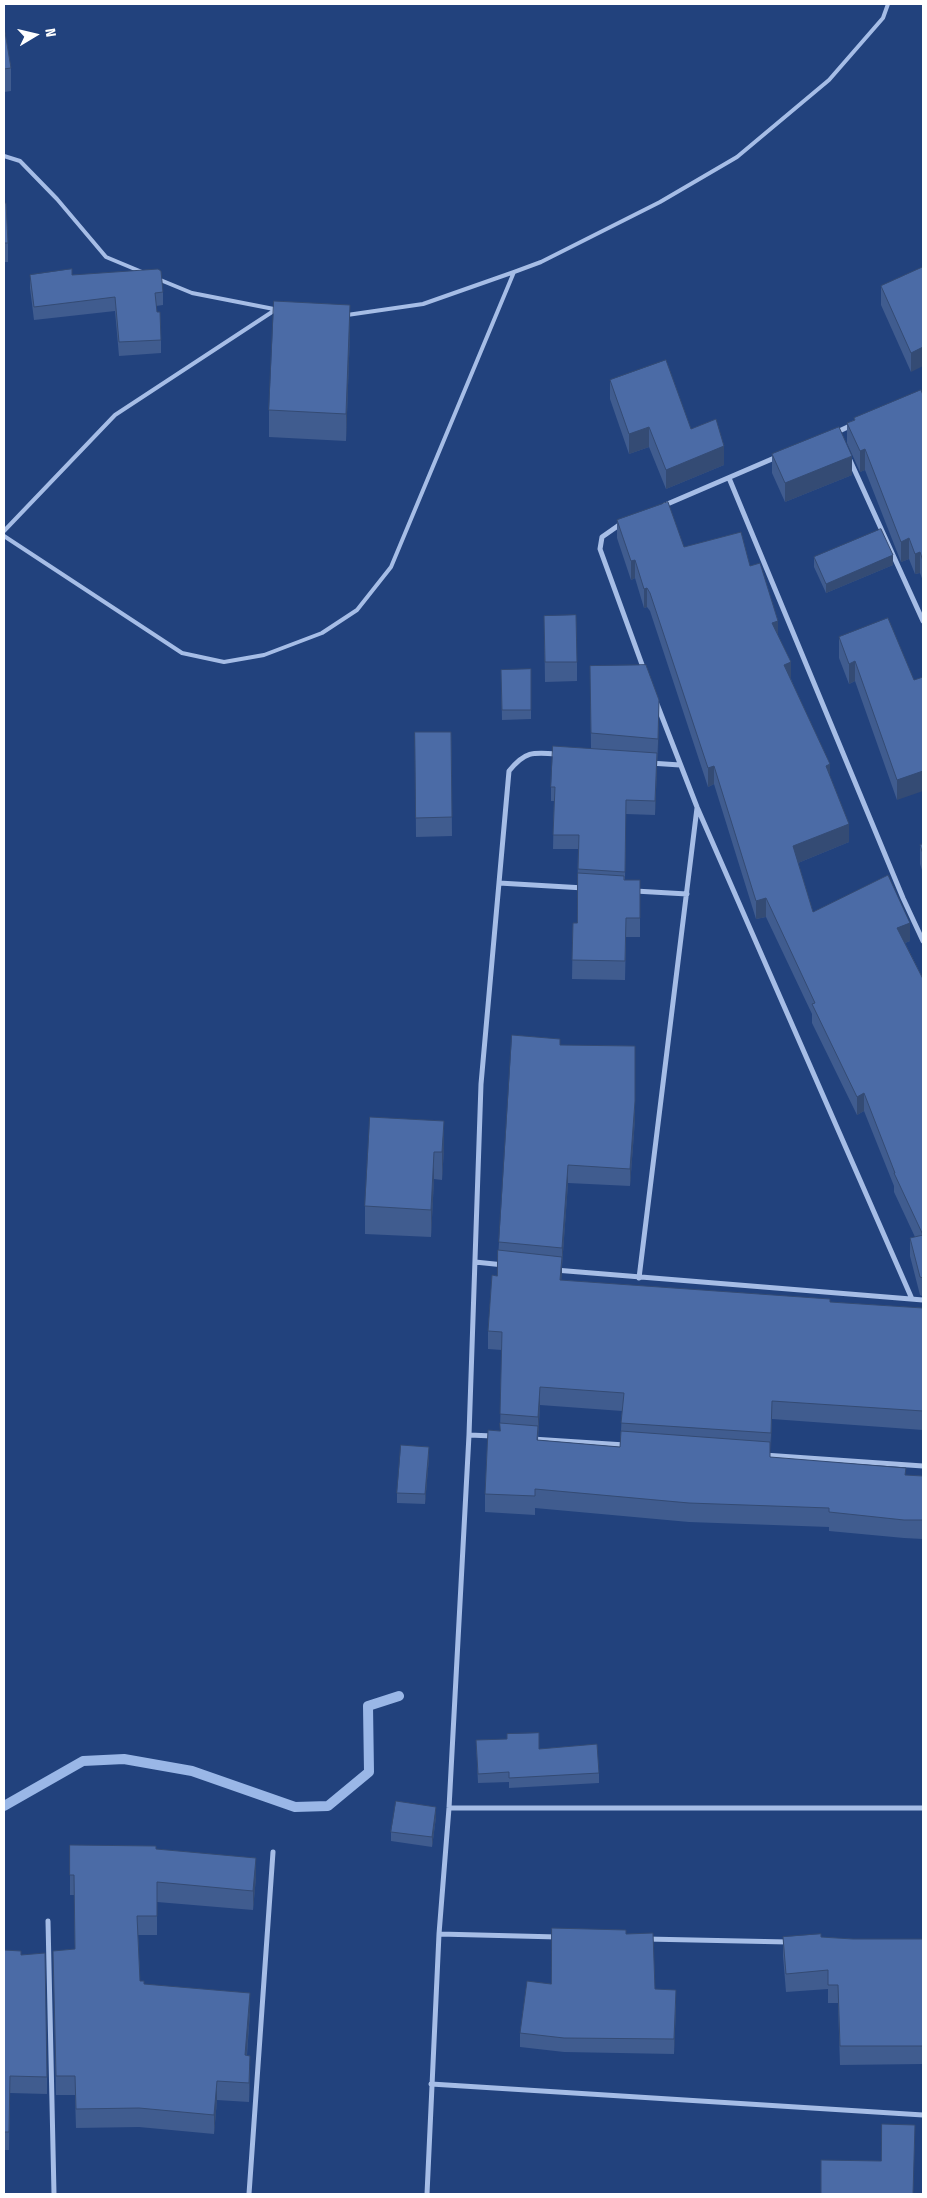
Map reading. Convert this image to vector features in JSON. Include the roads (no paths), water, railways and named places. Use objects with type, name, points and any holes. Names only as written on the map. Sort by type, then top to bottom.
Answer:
[{"type":"street","points":[[831,434],[854,424]]},
{"type":"street","points":[[837,432],[841,441]]},
{"type":"street","points":[[846,450],[923,621]]},
{"type":"street","points":[[655,509],[781,455]]},
{"type":"street","points":[[728,478],[923,942]]},
{"type":"street","points":[[627,521],[602,537],[600,549],[645,673]]},
{"type":"street","points":[[656,700],[697,807],[912,1299]]},
{"type":"street","points":[[427,2194],[439,1934],[449,1808],[469,1434],[481,1084],[509,771],[520,757],[538,752],[567,755]]},
{"type":"street","points":[[642,762],[680,765]]},
{"type":"street","points":[[639,1278],[697,807]]},
{"type":"street","points":[[499,883],[588,888]]},
{"type":"street","points":[[627,890],[687,894]]},
{"type":"street","points":[[475,1262],[513,1266]]},
{"type":"street","points":[[552,1270],[923,1300]]},
{"type":"street","points":[[469,1434],[498,1436]]},
{"type":"street","points":[[528,1439],[637,1446]]},
{"type":"street","points":[[755,1454],[923,1466]]},
{"type":"street","points":[[449,1808],[923,1808]]},
{"type":"street","points":[[249,2194],[273,1852]]},
{"type":"street","points":[[48,1920],[54,2194]]},
{"type":"street","points":[[439,1934],[568,1937]]},
{"type":"street","points":[[637,1939],[795,1942]]},
{"type":"street","points":[[431,2084],[923,2115]]},
{"type":"lane","points":[[338,316],[423,304],[514,272],[540,262],[660,202],[737,157],[829,80],[884,18],[888,4]]},
{"type":"lane","points":[[4,156],[20,161],[57,199],[106,257],[192,293],[284,311]]},
{"type":"lane","points":[[4,536],[182,653],[224,662],[264,655],[322,633],[357,610],[391,567],[514,272]]},
{"type":"lane","points":[[4,531],[115,415],[275,310]]},
{"type":"waterway","points":[[4,1806],[83,1761],[124,1759],[192,1771],[295,1807],[328,1806],[369,1772],[368,1706],[399,1696]]}]
